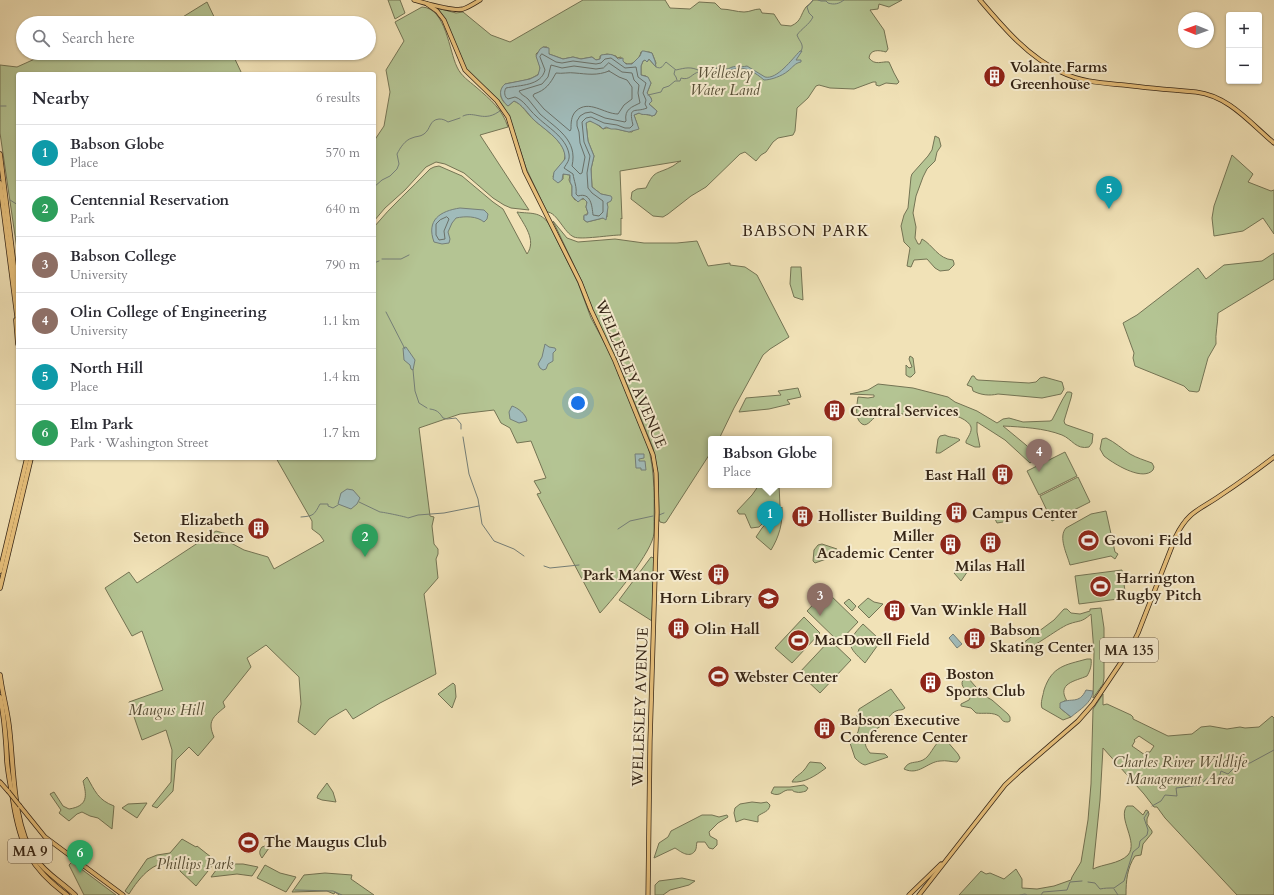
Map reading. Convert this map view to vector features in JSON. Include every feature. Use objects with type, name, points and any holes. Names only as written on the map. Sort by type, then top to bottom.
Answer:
[{"type":"highway","points":[[0,154],[16,282]]},
{"type":"highway","points":[[0,183],[16,309]]},
{"type":"highway","points":[[14,295],[16,320]]},
{"type":"highway","points":[[0,571],[27,460]]},
{"type":"highway","points":[[0,588],[31,460]]},
{"type":"highway","name":"MA 9","points":[[0,675],[9,725],[13,776],[23,833],[30,849],[42,868],[76,895]]},
{"type":"highway","name":"MA 9","points":[[0,697],[6,727],[10,783],[20,837],[28,855],[38,869],[50,882],[67,895]]},
{"type":"main road","points":[[414,0],[460,10],[467,8],[480,0]]},
{"type":"main road","points":[[980,0],[1003,27],[1017,40],[1042,61],[1061,72],[1089,81],[1212,94],[1234,107],[1274,143]]},
{"type":"main road","name":"WELLESLEY AVENUE","points":[[428,4],[437,11],[444,20],[464,70],[497,101],[508,117],[524,169],[580,282],[591,310],[615,361],[653,455],[657,480],[657,524],[650,748],[648,895]]},
{"type":"main road","name":"MA 135","points":[[919,895],[1010,780],[1078,721],[1093,704],[1130,649],[1138,633],[1176,536],[1185,520],[1195,511],[1224,494],[1274,457]]},
{"type":"main road","points":[[0,782],[45,837],[123,895]]},
{"type":"main road","name":"MA 135","points":[[909,895],[948,858]]},
{"type":"green space","points":[[388,0],[400,0],[405,13],[395,19]]},
{"type":"green space","name":"Wellesley Water Land","points":[[583,0],[665,0],[670,8],[690,9],[699,2],[715,3],[721,9],[739,12],[760,9],[762,13],[774,14],[781,25],[791,26],[799,20],[806,7],[813,0],[902,0],[889,7],[879,4],[878,9],[870,10],[884,30],[888,49],[886,52],[873,52],[869,58],[876,63],[889,62],[899,82],[897,84],[886,83],[879,86],[876,85],[876,82],[873,82],[854,89],[830,88],[819,85],[816,86],[808,98],[797,108],[795,131],[793,135],[778,138],[756,161],[745,152],[740,154],[706,187],[691,196],[663,217],[653,216],[631,199],[632,192],[637,189],[646,188],[656,173],[681,161],[620,171],[622,219],[621,218],[621,235],[589,238],[574,237],[570,235],[554,215],[547,212],[526,168],[512,125],[501,105],[463,68],[443,16],[437,8],[456,13],[463,12],[491,35],[510,42]],"holes":[[[543,47],[547,47],[549,54],[563,59],[573,57],[581,59],[592,57],[596,60],[600,59],[600,56],[607,54],[616,56],[617,58],[621,57],[622,60],[628,64],[633,63],[639,57],[641,52],[649,52],[652,53],[656,63],[655,66],[649,59],[647,62],[645,60],[643,61],[641,66],[641,75],[646,76],[651,83],[647,93],[651,98],[651,102],[649,104],[657,111],[655,115],[652,116],[639,113],[634,115],[637,124],[632,132],[613,128],[603,129],[594,122],[588,121],[586,123],[588,141],[594,156],[591,169],[592,187],[601,194],[609,196],[607,203],[607,217],[587,222],[584,220],[584,216],[588,213],[586,207],[587,202],[584,199],[575,200],[572,196],[572,186],[569,180],[570,175],[563,174],[563,179],[559,182],[553,177],[555,171],[565,159],[564,151],[558,141],[531,118],[520,104],[514,101],[508,106],[502,99],[501,90],[505,84],[531,78],[539,73],[540,67],[536,54]]]},
{"type":"green space","points":[[207,2],[214,16],[184,16]]},
{"type":"green space","points":[[422,7],[430,9],[442,22],[457,67],[465,78],[491,101],[506,121],[508,127],[480,135],[529,210],[511,208],[504,205],[493,198],[464,173],[445,164],[436,162],[426,167],[376,219],[376,138],[384,126],[390,92],[386,70],[404,41],[395,22]]},
{"type":"green space","points":[[32,60],[235,60],[241,72],[16,72],[16,242],[0,133],[0,65],[17,67]]},
{"type":"green space","points":[[935,136],[939,138],[941,146],[937,152],[935,161],[927,169],[923,177],[916,196],[913,213],[916,227],[915,238],[918,244],[920,244],[922,239],[943,257],[953,260],[954,265],[949,270],[940,271],[927,259],[914,260],[911,267],[907,266],[910,248],[904,242],[901,226],[908,208],[912,174],[932,150]]},
{"type":"green space","points":[[1232,155],[1253,174],[1248,182],[1271,191],[1274,190],[1274,234],[1263,218],[1243,231],[1214,236],[1212,218],[1214,206]]},
{"type":"green space","name":"Maugus Hill","points":[[439,166],[462,176],[503,209],[527,254],[530,249],[530,238],[526,227],[517,212],[539,215],[549,224],[578,283],[591,318],[611,355],[647,443],[652,465],[654,487],[654,533],[652,541],[632,574],[600,613],[537,494],[541,493],[534,481],[546,478],[531,441],[517,443],[510,428],[501,423],[494,410],[460,414],[419,428],[430,516],[434,517],[432,526],[434,544],[438,549],[436,559],[438,578],[424,594],[436,674],[353,719],[346,709],[329,719],[315,735],[298,722],[301,704],[299,677],[266,645],[247,658],[251,667],[223,702],[225,707],[212,720],[211,727],[214,737],[198,756],[189,747],[176,760],[173,791],[157,808],[152,806],[171,782],[172,750],[166,730],[142,740],[129,702],[163,690],[142,631],[132,636],[105,588],[129,572],[137,583],[216,531],[227,534],[231,543],[244,550],[268,557],[274,569],[324,541],[320,535],[312,529],[312,521],[277,460],[376,460],[376,225],[430,169]]},
{"type":"green space","points":[[553,221],[567,238],[578,242],[615,239],[644,243],[677,243],[697,241],[708,266],[730,263],[730,265],[745,267],[757,275],[789,337],[763,355],[720,436],[708,436],[708,457],[664,523],[660,522],[659,519],[658,474],[653,448],[619,365],[593,313],[582,282]]},
{"type":"green space","points":[[1274,253],[1274,279],[1218,313],[1216,344],[1208,358],[1199,391],[1189,391],[1184,386],[1135,366],[1133,358],[1134,353],[1123,323],[1137,315],[1198,268],[1206,279],[1224,265],[1262,261]]},
{"type":"green space","points":[[791,267],[801,267],[803,300],[794,297],[790,284]]},
{"type":"green space","points":[[910,356],[913,358],[915,373],[909,377],[906,375],[906,365],[909,368],[912,367],[909,359]]},
{"type":"green space","points":[[972,376],[978,380],[1029,383],[1036,382],[1040,378],[1044,377],[1062,382],[1064,389],[1061,394],[1042,398],[998,394],[985,395],[973,391],[972,387],[967,385]]},
{"type":"green space","points":[[878,384],[913,388],[948,397],[955,402],[977,411],[997,423],[1003,419],[1009,418],[1023,422],[1050,421],[1052,420],[1067,392],[1070,392],[1072,393],[1064,421],[1065,424],[1093,434],[1092,443],[1089,447],[1085,448],[1077,446],[1062,435],[1048,431],[1033,428],[1003,426],[1038,457],[1030,463],[1005,440],[977,422],[980,447],[975,447],[966,443],[971,429],[970,424],[961,418],[950,414],[884,414],[877,416],[864,425],[859,422],[857,415],[858,397],[868,398],[874,397],[874,395],[850,394],[868,390]]},
{"type":"green space","points":[[798,388],[801,397],[787,400],[790,404],[769,409],[739,412],[746,398],[781,395],[778,391]]},
{"type":"green space","points":[[945,435],[958,438],[960,440],[940,453],[936,453],[938,439],[940,436]]},
{"type":"green space","points":[[1106,438],[1130,454],[1152,463],[1154,467],[1153,470],[1149,473],[1137,473],[1130,471],[1108,459],[1104,456],[1100,449],[1102,439]]},
{"type":"green space","points":[[1065,452],[1077,476],[1039,495],[1027,471]]},
{"type":"green space","points":[[1078,477],[1090,502],[1052,521],[1040,496]]},
{"type":"green space","points":[[757,488],[779,488],[780,506],[771,515],[767,514],[764,516],[762,519],[762,524],[759,527],[751,528],[745,514],[739,514],[737,511]]},
{"type":"green space","points":[[782,507],[780,530],[771,550],[756,537],[762,528]]},
{"type":"green space","points":[[1011,510],[1013,511],[1013,516],[1003,522],[997,523],[995,519]]},
{"type":"green space","name":"Govoni Field","points":[[1106,511],[1115,552],[1118,554],[1115,559],[1111,556],[1070,565],[1063,541],[1066,528],[1091,514]]},
{"type":"green space","points":[[822,544],[837,549],[837,554],[815,563],[813,561],[814,550],[818,545]]},
{"type":"green space","points":[[651,557],[654,558],[652,621],[619,600]]},
{"type":"green space","points":[[970,564],[972,565],[961,581],[954,573],[959,568],[962,570]]},
{"type":"green space","name":"Harrington Rugby Pitch","points":[[1122,570],[1126,598],[1079,604],[1075,576]]},
{"type":"green space","points":[[826,591],[858,622],[839,642],[807,611]]},
{"type":"green space","points":[[868,598],[874,602],[883,604],[869,618],[858,607]]},
{"type":"green space","points":[[849,599],[856,606],[852,611],[844,603]]},
{"type":"green space","points":[[1101,608],[1104,628],[1104,678],[1103,684],[1093,698],[1094,652],[1091,614],[1083,620],[1069,624],[1036,644],[1023,650],[1018,650],[1023,643],[1054,620],[1064,609],[1067,609],[1071,613],[1080,614],[1090,611],[1090,609]]},
{"type":"green space","name":"MacDowell Field","points":[[804,617],[820,633],[792,663],[775,648]]},
{"type":"green space","points":[[863,624],[878,638],[880,642],[865,663],[850,644],[853,636]]},
{"type":"green space","points":[[830,640],[851,660],[820,693],[799,673]]},
{"type":"green space","points":[[1091,659],[1091,661],[1087,676],[1073,681],[1066,686],[1064,690],[1064,695],[1067,701],[1064,701],[1060,708],[1071,717],[1063,720],[1042,708],[1041,702],[1044,690],[1047,682],[1055,671],[1066,665]]},
{"type":"green space","points":[[968,678],[983,695],[992,700],[1008,714],[1010,721],[1003,721],[999,716],[994,714],[976,713],[971,708],[961,706],[961,704],[969,700],[971,696],[962,685],[963,680]]},
{"type":"green space","points":[[453,683],[455,685],[456,697],[452,708],[438,694]]},
{"type":"green space","points":[[891,689],[905,708],[892,713],[883,724],[868,736],[865,743],[866,748],[870,753],[885,754],[888,757],[864,765],[855,758],[850,743],[858,732],[860,721],[857,716],[859,709]]},
{"type":"green space","name":"Charles River Wildlife Management Area","points":[[1103,694],[1103,705],[1107,704],[1131,715],[1133,719],[1168,736],[1192,734],[1201,727],[1210,726],[1227,729],[1259,727],[1272,716],[1274,718],[1274,895],[1237,895],[1165,818],[1157,807],[1154,807],[1103,748],[1100,800],[1093,869],[1124,858],[1131,850],[1130,837],[1124,817],[1127,806],[1133,806],[1143,815],[1146,810],[1148,811],[1149,814],[1147,824],[1152,831],[1143,844],[1141,855],[1135,856],[1130,865],[1126,895],[959,895],[981,871],[1004,879],[1016,869],[1022,879],[1022,888],[1037,889],[1054,886],[1071,880],[1081,862],[1088,820],[1091,784],[1093,709]],"holes":[[[1139,736],[1154,746],[1150,752],[1146,752],[1145,755],[1132,746],[1135,741],[1134,740]]]},
{"type":"green space","points":[[941,740],[946,740],[958,754],[960,758],[957,762],[935,762],[914,771],[904,769],[910,763],[926,758]]},
{"type":"green space","points":[[810,762],[821,763],[826,768],[806,780],[792,782],[805,769]]},
{"type":"green space","points":[[87,777],[101,798],[114,806],[112,829],[98,818],[82,812],[77,814],[69,821],[59,813],[61,810],[50,794],[54,792],[63,806],[69,809],[75,808],[85,800],[83,781]]},
{"type":"green space","points":[[327,783],[333,792],[336,802],[317,798]]},
{"type":"green space","points":[[804,785],[808,788],[804,792],[787,790],[779,794],[771,793],[774,787]]},
{"type":"green space","points":[[767,802],[770,805],[767,811],[758,816],[758,822],[744,819],[736,822],[734,813],[735,808],[740,804]]},
{"type":"green space","points":[[147,803],[137,818],[122,808],[128,804]]},
{"type":"green space","points":[[702,815],[719,817],[727,815],[728,817],[718,823],[709,832],[710,836],[717,840],[717,845],[713,849],[709,848],[705,842],[697,842],[696,849],[693,853],[685,854],[675,848],[654,858],[659,843],[668,837],[671,831]]},
{"type":"green space","name":"Phillips Park","points":[[182,839],[196,847],[197,846],[216,861],[196,886],[180,871],[179,868],[171,864],[164,863],[150,869],[138,881],[129,894],[125,891],[147,859],[157,855],[170,853]]},
{"type":"green space","points":[[265,846],[269,848],[262,858],[260,851],[262,847]]},
{"type":"green space","points":[[72,862],[116,895],[84,895],[69,865]]},
{"type":"green space","points":[[228,864],[243,864],[258,867],[252,876],[237,874],[211,877],[219,866]]},
{"type":"green space","points":[[265,865],[280,873],[296,877],[286,892],[257,878]]},
{"type":"green space","points":[[325,873],[352,875],[351,879],[374,895],[339,895],[335,892],[334,894],[327,891],[292,892],[304,875]]},
{"type":"green space","points":[[682,878],[695,881],[689,885],[670,890],[663,895],[655,895],[655,885],[659,881]]},
{"type":"water","points":[[543,47],[549,48],[549,54],[563,59],[573,57],[581,59],[592,57],[596,60],[600,59],[601,55],[610,54],[618,59],[623,58],[623,61],[626,64],[632,64],[640,56],[642,51],[644,51],[652,53],[655,61],[656,67],[649,59],[647,62],[645,60],[643,61],[641,66],[641,75],[648,77],[651,83],[647,93],[652,101],[649,104],[657,111],[655,115],[652,116],[639,113],[634,115],[639,129],[629,132],[606,127],[603,129],[590,121],[586,123],[588,141],[594,156],[591,169],[592,187],[601,194],[611,196],[612,198],[611,201],[607,203],[608,207],[606,220],[603,218],[587,222],[584,220],[584,215],[587,215],[588,213],[586,207],[587,202],[583,198],[578,202],[572,196],[570,175],[563,174],[562,180],[558,183],[553,179],[554,172],[565,159],[559,142],[534,120],[520,104],[514,101],[508,106],[503,101],[501,90],[505,84],[530,79],[538,75],[540,68],[536,56]]},
{"type":"water","points":[[800,51],[802,51],[796,60],[801,60],[801,62],[796,64],[783,75],[770,79],[764,80],[743,68],[723,71],[723,75],[718,69],[715,68],[722,67],[728,69],[747,66],[765,77],[770,77],[784,68]]},
{"type":"water","points":[[460,208],[484,210],[488,214],[487,219],[484,222],[471,217],[456,218],[448,232],[450,239],[449,243],[442,244],[434,242],[432,228],[433,222],[436,218],[446,211]]},
{"type":"water","points":[[545,344],[549,347],[555,348],[556,350],[553,353],[553,361],[548,364],[546,369],[543,370],[538,364],[542,357]]},
{"type":"water","points":[[406,347],[415,360],[413,370],[404,360],[403,348]]},
{"type":"water","points":[[512,406],[517,408],[525,416],[527,421],[519,423],[510,419],[509,412]]},
{"type":"water","points":[[635,454],[644,454],[644,458],[639,459],[639,461],[645,461],[646,470],[636,468]]},
{"type":"water","points":[[347,489],[353,490],[360,498],[357,504],[351,509],[338,504],[341,493]]},
{"type":"water","points":[[953,634],[962,644],[957,648],[949,638]]},
{"type":"water","points":[[1086,690],[1093,691],[1090,699],[1085,706],[1071,717],[1060,708],[1060,703],[1081,698]]},
{"type":"waterway","points":[[801,51],[802,45],[797,35],[813,17],[809,13],[807,7],[813,0]]},
{"type":"waterway","points":[[818,0],[834,4],[844,0]]},
{"type":"waterway","points":[[656,67],[661,68],[666,62],[676,70],[691,68],[700,71]]},
{"type":"waterway","points":[[648,95],[661,92],[663,88],[669,86],[675,81],[680,81],[681,78],[689,78],[699,72],[710,71],[715,68]]},
{"type":"waterway","points":[[675,70],[674,74],[677,80]]},
{"type":"waterway","points":[[0,106],[6,106]]},
{"type":"waterway","points":[[463,116],[472,114],[490,116],[501,110]]},
{"type":"waterway","points":[[376,185],[390,176],[397,169],[399,164],[397,154],[407,140],[424,134],[433,121],[442,119],[448,122],[460,118]]},
{"type":"waterway","points":[[10,200],[16,204]]},
{"type":"waterway","points":[[382,259],[401,259],[409,255]]},
{"type":"waterway","points":[[386,312],[405,349]]},
{"type":"waterway","points":[[413,370],[415,391],[419,403],[427,408]]},
{"type":"waterway","points":[[430,409],[438,412],[443,418],[456,418],[461,424],[461,429]]},
{"type":"waterway","points":[[463,437],[469,474],[478,499],[482,524],[494,541],[514,549],[524,556]]},
{"type":"waterway","points":[[359,502],[380,512],[408,518],[418,515],[444,513],[479,506]]},
{"type":"waterway","points":[[301,517],[313,514],[320,504],[328,504],[328,506],[333,508],[338,505]]},
{"type":"waterway","points":[[659,515],[664,513]]},
{"type":"waterway","points":[[618,529],[630,521],[653,516]]},
{"type":"waterway","points":[[544,566],[550,568],[579,565]]},
{"type":"waterway","points":[[1152,806],[1161,801],[1165,795],[1177,796],[1176,788],[1199,785],[1209,777],[1219,778],[1221,771],[1228,774],[1238,764],[1250,763],[1274,750]]},
{"type":"waterway","points":[[1088,882],[1095,883],[1100,889],[1114,888],[1124,881],[1133,852],[1139,847],[1140,841],[1147,835],[1148,830],[1144,818],[1148,812]]},
{"type":"waterway","points":[[1041,895],[1043,892],[1067,890],[1070,882],[1082,881]]},
{"type":"waterway","points":[[1114,889],[1118,895]]},
{"type":"waterway","points":[[295,890],[333,891],[342,895]]},
{"type":"waterway","points":[[1020,895],[1027,895]]},
{"type":"place","name":"Volante Farms Greenhouse","points":[[995,76]]},
{"type":"place","name":"North Hill","points":[[1109,209]]},
{"type":"place","name":"Central Services","points":[[834,411]]},
{"type":"place","name":"Olin College of Engineering","points":[[1039,472]]},
{"type":"place","name":"East Hall","points":[[1002,475]]},
{"type":"place","name":"Campus Center","points":[[957,513]]},
{"type":"place","name":"Hollister Building","points":[[803,516]]},
{"type":"place","name":"Elizabeth Seton Residence","points":[[259,529]]},
{"type":"place","name":"Babson Globe","points":[[770,534]]},
{"type":"place","name":"Govoni Field","points":[[1088,540]]},
{"type":"place","name":"Milas Hall","points":[[990,543]]},
{"type":"place","name":"Miller Academic Center","points":[[950,545]]},
{"type":"place","name":"Centennial Reservation","points":[[365,557]]},
{"type":"place","name":"Park Manor West","points":[[718,575]]},
{"type":"place","name":"Harrington Rugby Pitch","points":[[1100,587]]},
{"type":"place","name":"Horn Library","points":[[768,598]]},
{"type":"place","name":"Van Winkle Hall","points":[[894,610]]},
{"type":"place","name":"Babson College","points":[[820,616]]},
{"type":"place","name":"Olin Hall","points":[[679,629]]},
{"type":"place","name":"Babson Skating Center","points":[[974,639]]},
{"type":"place","name":"MacDowell Field","points":[[798,640]]},
{"type":"place","name":"Webster Center","points":[[718,677]]},
{"type":"place","name":"Boston Sports Club","points":[[930,683]]},
{"type":"place","name":"Babson Executive Conference Center","points":[[825,729]]},
{"type":"place","name":"The Maugus Club","points":[[249,842]]},
{"type":"place","name":"Elm Park","points":[[80,873]]},
{"type":"district","name":"BABSON PARK","points":[[806,231]]}]
